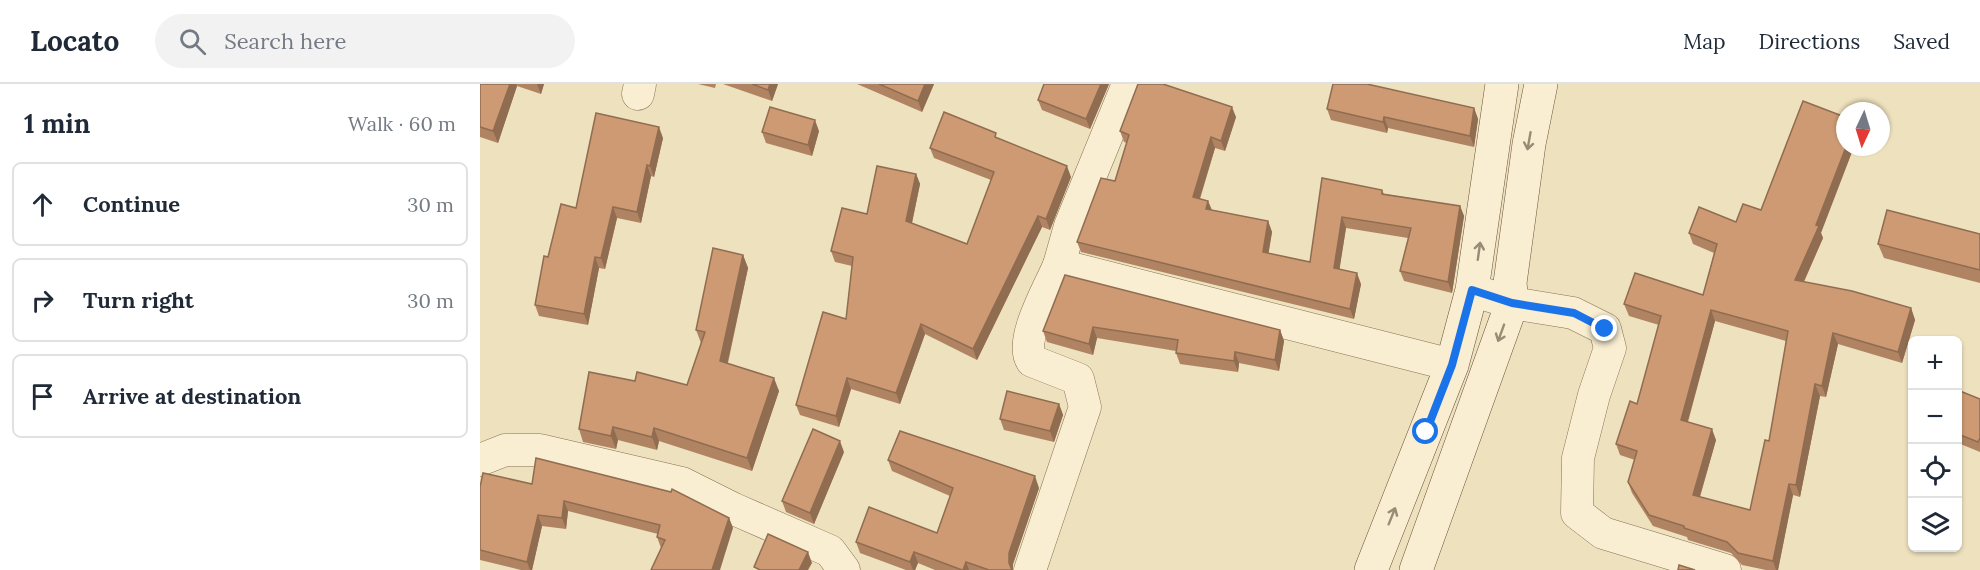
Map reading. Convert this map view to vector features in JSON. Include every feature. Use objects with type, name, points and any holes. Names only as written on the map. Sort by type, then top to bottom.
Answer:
[{"type":"street","points":[[1030,570],[1085,407],[1078,379],[1032,361],[1028,355],[1027,346],[1032,328],[1059,265],[1070,226],[1128,84]]},
{"type":"street","points":[[1371,570],[1452,365],[1472,290],[1502,84]]},
{"type":"street","points":[[1416,570],[1512,303],[1510,283],[1525,167],[1541,84]]},
{"type":"street","points":[[1059,265],[1452,365]]},
{"type":"street","points":[[1472,290],[1512,303],[1574,313],[1605,329],[1610,348],[1594,395],[1578,458],[1576,513],[1603,533],[1725,570]]},
{"type":"street","points":[[480,460],[505,450],[540,450],[682,483],[734,509],[830,551],[844,570]]},
{"type":"building","points":[[480,84],[510,84],[493,131],[480,127]]},
{"type":"building","points":[[752,84],[770,84],[768,90]]},
{"type":"building","points":[[879,84],[925,84],[918,101]]},
{"type":"building","points":[[1044,84],[1101,84],[1086,119],[1038,100]]},
{"type":"building","points":[[1138,84],[1163,84],[1232,107],[1221,141],[1211,137],[1193,197],[1208,201],[1206,209],[1268,221],[1263,252],[1310,262],[1322,178],[1382,190],[1382,194],[1460,206],[1448,282],[1400,271],[1411,228],[1342,217],[1334,268],[1357,273],[1350,309],[1077,242],[1101,178],[1115,181],[1129,135],[1120,131]]},
{"type":"building","points":[[1333,84],[1367,84],[1474,108],[1470,136],[1384,117],[1383,122],[1327,109]]},
{"type":"building","points":[[1803,101],[1836,114],[1836,156],[1843,156],[1816,225],[1819,226],[1795,280],[1852,291],[1911,308],[1898,352],[1833,333],[1822,386],[1815,384],[1796,485],[1789,484],[1773,561],[1738,553],[1727,542],[1649,515],[1628,482],[1637,451],[1616,444],[1630,401],[1637,404],[1661,316],[1624,304],[1635,273],[1703,295],[1717,244],[1689,233],[1699,207],[1736,222],[1743,204],[1761,210]],"holes":[[[1711,310],[1788,331],[1769,441],[1765,440],[1750,510],[1693,495],[1712,429],[1681,420]]]},
{"type":"building","points":[[770,107],[815,120],[808,145],[762,132]]},
{"type":"building","points":[[944,112],[996,133],[995,137],[1067,166],[1046,219],[1038,216],[973,349],[921,324],[896,393],[847,378],[836,416],[796,405],[823,312],[846,319],[853,257],[831,251],[842,208],[867,214],[877,166],[916,174],[906,221],[967,244],[994,172],[930,148]]},
{"type":"building","points":[[596,113],[659,127],[650,166],[647,165],[637,212],[613,207],[601,258],[595,257],[584,314],[535,305],[544,256],[548,257],[561,204],[576,208]]},
{"type":"building","points":[[1887,210],[1980,234],[1980,270],[1878,244]]},
{"type":"building","points":[[713,248],[743,255],[720,361],[774,378],[747,458],[654,428],[652,437],[613,427],[611,436],[579,429],[589,372],[635,381],[637,372],[687,385],[705,332],[696,330]]},
{"type":"building","points":[[1065,275],[1280,330],[1275,360],[1235,352],[1234,361],[1176,353],[1178,340],[1093,327],[1089,344],[1043,331]]},
{"type":"building","points":[[1007,391],[1059,404],[1050,431],[1000,419]]},
{"type":"building","points":[[1962,392],[1980,399],[1980,438],[1978,442],[1962,436]]},
{"type":"building","points":[[813,429],[840,441],[810,513],[782,501]]},
{"type":"building","points":[[900,431],[1035,476],[1009,553],[1012,570],[989,570],[966,562],[962,570],[914,552],[910,562],[856,542],[869,507],[937,533],[953,488],[888,460]]},
{"type":"building","points":[[536,458],[671,492],[672,489],[729,518],[712,570],[651,570],[665,540],[657,537],[660,525],[564,501],[562,518],[538,515],[527,562],[480,550],[480,487],[483,473],[532,484]]},
{"type":"building","points":[[768,534],[808,552],[799,570],[760,570],[754,567]]},
{"type":"building","points":[[1679,565],[1695,570],[1678,570]]},
{"type":"route","points":[[1426,432],[1452,365],[1472,290],[1512,303],[1574,313],[1605,329]]}]
